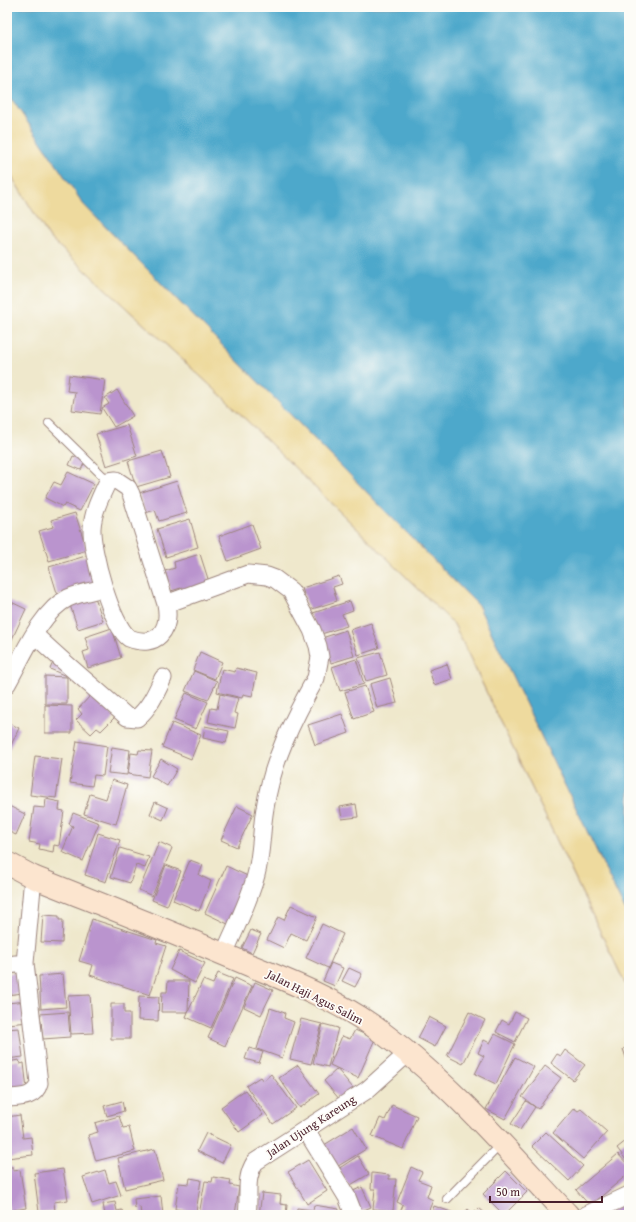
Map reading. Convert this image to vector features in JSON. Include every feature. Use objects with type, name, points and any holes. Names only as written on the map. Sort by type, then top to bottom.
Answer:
[{"type":"main road","name":"Jalan Haji Agus Salim","points":[[7,863],[33,877],[224,954],[344,1008],[372,1026],[408,1053],[502,1143],[568,1215]]},
{"type":"street","points":[[116,480],[122,482],[131,494],[166,604],[167,621],[160,635],[149,640],[134,640],[122,631],[104,588],[92,539],[92,527],[98,502],[108,482],[116,480]]},
{"type":"street","points":[[166,604],[243,576],[258,574],[267,576],[284,584],[291,591],[318,646],[319,666],[316,678],[284,742],[270,784],[264,809],[263,834],[256,876],[224,954]]},
{"type":"street","points":[[7,684],[35,634],[50,611],[58,604],[69,598],[104,588]]},
{"type":"street","points":[[35,634],[62,661],[81,675],[127,717],[137,718],[145,711],[155,696],[163,678]]},
{"type":"street","points":[[7,1098],[30,1095],[37,1088],[38,1083],[25,963],[33,877]]},
{"type":"street","points":[[7,965],[25,963]]},
{"type":"street","name":"Jalan Ujung Kareung","points":[[247,1215],[248,1179],[250,1170],[255,1162],[367,1090],[408,1053]]},
{"type":"street","points":[[306,1130],[347,1197],[354,1215]]},
{"type":"street","points":[[586,1215],[629,1195]]},
{"type":"lane","points":[[50,423],[108,482]]},
{"type":"lane","points":[[447,1199],[502,1143]]},
{"type":"sand","points":[[7,92],[84,205],[478,605],[629,918],[629,992],[454,624],[224,398],[49,237],[7,169]]},
{"type":"water","points":[[7,7],[629,7],[629,918],[478,605],[84,205],[7,92]]},
{"type":"building","points":[[69,375],[105,380],[100,414],[72,410],[75,392],[67,391]]},
{"type":"building","points":[[117,390],[133,416],[114,427],[102,408],[109,404],[105,398]]},
{"type":"building","points":[[127,425],[137,456],[106,466],[96,434]]},
{"type":"building","points":[[162,451],[170,477],[136,487],[128,461]]},
{"type":"building","points":[[73,456],[85,461],[81,470],[69,465]]},
{"type":"building","points":[[68,472],[94,484],[80,511],[65,504],[63,507],[45,498],[54,482],[61,485]]},
{"type":"building","points":[[177,481],[187,513],[159,521],[155,510],[145,513],[139,493]]},
{"type":"building","points":[[75,513],[87,550],[49,561],[39,531],[53,527],[51,520]]},
{"type":"building","points":[[190,519],[198,547],[166,557],[157,529]]},
{"type":"building","points":[[252,524],[261,549],[228,561],[219,536]]},
{"type":"building","points":[[200,554],[210,585],[183,593],[181,588],[171,591],[165,571],[175,568],[174,562]]},
{"type":"building","points":[[89,555],[98,583],[58,596],[49,567]]},
{"type":"building","points":[[339,576],[342,584],[333,587],[337,601],[309,610],[302,588]]},
{"type":"building","points":[[94,594],[103,621],[78,629],[69,602]]},
{"type":"building","points":[[7,600],[26,609],[7,650]]},
{"type":"building","points":[[350,601],[353,610],[342,614],[347,626],[318,635],[310,614]]},
{"type":"building","points":[[371,623],[379,648],[358,655],[350,630]]},
{"type":"building","points":[[112,628],[121,658],[88,668],[83,652],[89,650],[85,637]]},
{"type":"building","points":[[346,630],[354,656],[331,663],[322,638]]},
{"type":"building","points":[[200,652],[222,662],[215,679],[193,670]]},
{"type":"building","points":[[380,652],[387,675],[366,681],[358,658]]},
{"type":"building","points":[[356,659],[364,684],[340,691],[332,667]]},
{"type":"building","points":[[54,660],[70,668],[66,676],[50,669]]},
{"type":"building","points":[[447,664],[452,679],[434,685],[429,670]]},
{"type":"building","points":[[236,668],[257,673],[252,696],[243,694],[242,698],[217,692],[222,669],[235,672]]},
{"type":"building","points":[[194,671],[217,681],[208,700],[185,691]]},
{"type":"building","points":[[45,676],[67,677],[67,704],[45,704]]},
{"type":"building","points":[[390,678],[397,703],[377,708],[370,684]]},
{"type":"building","points":[[365,686],[374,712],[354,719],[345,692]]},
{"type":"building","points":[[186,693],[208,702],[196,729],[174,720]]},
{"type":"building","points":[[220,694],[238,698],[234,713],[238,714],[235,728],[208,722],[211,708],[217,709]]},
{"type":"building","points":[[91,695],[115,717],[101,731],[97,728],[91,734],[76,720],[82,714],[78,709]]},
{"type":"building","points":[[45,705],[72,706],[72,733],[45,733]]},
{"type":"building","points":[[342,714],[349,733],[315,745],[308,725]]},
{"type":"building","points":[[7,722],[19,728],[7,754]]},
{"type":"building","points":[[172,723],[201,735],[191,759],[162,747]]},
{"type":"building","points":[[205,726],[229,731],[226,743],[203,738]]},
{"type":"building","points":[[77,741],[107,746],[103,776],[94,775],[92,786],[70,783]]},
{"type":"building","points":[[112,747],[130,750],[127,775],[108,773]]},
{"type":"building","points":[[139,750],[152,751],[148,777],[128,774],[131,753],[138,754]]},
{"type":"building","points":[[35,756],[62,759],[56,798],[30,795]]},
{"type":"building","points":[[161,759],[177,769],[167,786],[151,776]]},
{"type":"building","points":[[112,780],[127,785],[116,824],[84,814],[90,794],[106,799]]},
{"type":"building","points":[[46,799],[60,802],[59,810],[64,811],[59,846],[54,845],[53,852],[39,849],[40,844],[29,842],[34,807],[45,808]]},
{"type":"building","points":[[155,802],[168,808],[163,820],[150,814]]},
{"type":"building","points":[[356,804],[358,817],[342,819],[340,807]]},
{"type":"building","points":[[7,805],[25,814],[16,835],[7,831]]},
{"type":"building","points":[[237,806],[253,814],[237,847],[221,840]]},
{"type":"building","points":[[73,813],[99,823],[83,861],[62,852],[73,826],[69,824]]},
{"type":"building","points":[[98,833],[120,840],[106,882],[85,875]]},
{"type":"building","points":[[159,842],[172,848],[152,896],[139,890]]},
{"type":"building","points":[[120,848],[149,857],[145,868],[136,865],[130,883],[111,877]]},
{"type":"building","points":[[190,860],[203,865],[199,875],[211,881],[199,911],[173,900]]},
{"type":"building","points":[[166,865],[181,871],[167,906],[152,900]]},
{"type":"building","points":[[226,866],[252,878],[230,925],[205,913]]},
{"type":"building","points":[[291,905],[317,917],[306,940],[291,933],[284,948],[267,940],[278,917],[284,920]]},
{"type":"building","points":[[43,915],[59,916],[59,920],[63,920],[62,943],[41,942]]},
{"type":"building","points":[[92,919],[157,940],[156,943],[166,946],[150,995],[90,975],[93,965],[79,961]]},
{"type":"building","points":[[322,924],[343,934],[328,968],[306,958]]},
{"type":"building","points":[[251,930],[261,934],[252,953],[242,948]]},
{"type":"building","points":[[179,951],[205,963],[195,983],[170,970]]},
{"type":"building","points":[[331,963],[343,968],[335,986],[323,981]]},
{"type":"building","points":[[349,968],[362,974],[355,987],[342,981]]},
{"type":"building","points":[[21,972],[23,993],[7,995],[7,974]]},
{"type":"building","points":[[218,973],[233,979],[211,1028],[186,1017],[203,980],[213,984]]},
{"type":"building","points":[[63,974],[66,1007],[41,1009],[39,976]]},
{"type":"building","points":[[235,978],[252,986],[225,1046],[208,1038]]},
{"type":"building","points":[[168,981],[189,981],[188,1012],[161,1012],[162,992],[167,992]]},
{"type":"building","points":[[255,982],[273,990],[261,1015],[244,1007]]},
{"type":"building","points":[[90,995],[93,1033],[71,1034],[68,996]]},
{"type":"building","points":[[139,996],[159,997],[158,1021],[138,1020]]},
{"type":"building","points":[[27,1001],[30,1022],[7,1024],[7,1003]]},
{"type":"building","points":[[111,1004],[124,1004],[124,1013],[130,1013],[130,1039],[111,1039]]},
{"type":"building","points":[[270,1008],[285,1013],[284,1018],[294,1022],[282,1058],[257,1049]]},
{"type":"building","points":[[68,1012],[70,1037],[43,1039],[40,1014]]},
{"type":"building","points":[[469,1012],[485,1020],[463,1064],[447,1056]]},
{"type":"building","points":[[515,1012],[527,1018],[515,1042],[496,1032],[502,1020],[509,1024]]},
{"type":"building","points":[[429,1017],[446,1026],[435,1047],[418,1038]]},
{"type":"building","points":[[301,1019],[322,1024],[311,1064],[290,1059]]},
{"type":"building","points":[[323,1024],[338,1028],[328,1067],[313,1063]]},
{"type":"building","points":[[19,1028],[23,1057],[7,1059],[7,1029]]},
{"type":"building","points":[[355,1030],[375,1039],[358,1078],[330,1065],[342,1036],[350,1039]]},
{"type":"building","points":[[495,1034],[515,1044],[496,1084],[475,1074],[484,1056],[478,1053],[484,1040],[490,1043]]},
{"type":"building","points":[[629,1047],[629,1066],[623,1049]]},
{"type":"building","points":[[249,1048],[263,1052],[259,1063],[245,1059]]},
{"type":"building","points":[[565,1050],[585,1065],[573,1080],[551,1063],[557,1054],[561,1056]]},
{"type":"building","points":[[515,1057],[534,1067],[505,1119],[486,1109]]},
{"type":"building","points":[[19,1060],[20,1064],[24,1063],[27,1090],[7,1093],[7,1062]]},
{"type":"building","points":[[298,1065],[319,1094],[300,1108],[279,1078]]},
{"type":"building","points":[[545,1066],[561,1078],[538,1109],[522,1097]]},
{"type":"building","points":[[337,1069],[353,1088],[340,1100],[324,1081]]},
{"type":"building","points":[[271,1074],[296,1108],[273,1124],[246,1086],[260,1077],[263,1081]]},
{"type":"building","points":[[245,1090],[263,1115],[239,1132],[221,1107]]},
{"type":"building","points":[[122,1101],[124,1111],[107,1116],[104,1106]]},
{"type":"building","points":[[526,1101],[535,1107],[520,1130],[511,1124]]},
{"type":"building","points":[[392,1105],[417,1116],[403,1149],[372,1136],[380,1118],[385,1120]]},
{"type":"building","points":[[574,1108],[578,1111],[581,1109],[607,1132],[583,1159],[553,1133]]},
{"type":"building","points":[[20,1115],[23,1138],[31,1137],[33,1155],[7,1158],[7,1117]]},
{"type":"building","points":[[119,1116],[123,1128],[129,1127],[135,1151],[96,1161],[88,1135],[98,1132],[95,1123]]},
{"type":"building","points":[[353,1127],[366,1149],[335,1168],[321,1147]]},
{"type":"building","points":[[546,1132],[583,1166],[569,1181],[532,1146]]},
{"type":"building","points":[[206,1133],[231,1145],[222,1163],[197,1151]]},
{"type":"building","points":[[627,1140],[629,1143],[629,1164],[617,1148]]},
{"type":"building","points":[[155,1149],[163,1180],[125,1189],[118,1158]]},
{"type":"building","points":[[618,1154],[629,1166],[629,1173],[590,1206],[576,1190]]},
{"type":"building","points":[[358,1156],[369,1174],[349,1186],[338,1169]]},
{"type":"building","points":[[308,1160],[327,1191],[307,1204],[288,1172]]},
{"type":"building","points":[[7,1167],[13,1167],[13,1171],[20,1170],[26,1208],[9,1211],[7,1198]]},
{"type":"building","points":[[411,1167],[422,1172],[418,1180],[431,1185],[427,1197],[433,1200],[427,1215],[399,1215],[403,1205],[397,1202]]},
{"type":"building","points":[[63,1169],[68,1200],[54,1202],[55,1211],[39,1212],[34,1173]]},
{"type":"building","points":[[105,1170],[109,1183],[116,1181],[121,1195],[92,1204],[83,1177]]},
{"type":"building","points":[[506,1171],[527,1192],[504,1215],[483,1194]]},
{"type":"building","points":[[372,1173],[389,1175],[389,1179],[396,1179],[393,1211],[373,1209],[375,1189],[371,1189]]},
{"type":"building","points":[[213,1177],[231,1180],[230,1185],[239,1187],[235,1215],[199,1215],[205,1181],[212,1182]]},
{"type":"building","points":[[190,1178],[201,1180],[196,1212],[175,1209],[179,1183],[189,1184]]},
{"type":"building","points":[[362,1187],[371,1207],[360,1212],[351,1192]]},
{"type":"building","points":[[262,1193],[281,1195],[280,1204],[287,1205],[286,1215],[259,1215]]},
{"type":"building","points":[[161,1196],[163,1215],[141,1215],[140,1207],[135,1208],[134,1199]]},
{"type":"building","points":[[629,1199],[629,1215],[606,1215]]},
{"type":"building","points":[[115,1202],[117,1211],[122,1210],[123,1215],[105,1215],[103,1204]]},
{"type":"building","points":[[314,1205],[339,1209],[338,1215],[296,1215],[297,1208],[313,1210]]},
{"type":"building","points":[[434,1206],[454,1213],[454,1215],[431,1215]]},
{"type":"building","points":[[479,1208],[487,1215],[462,1215],[468,1209],[473,1214]]}]
